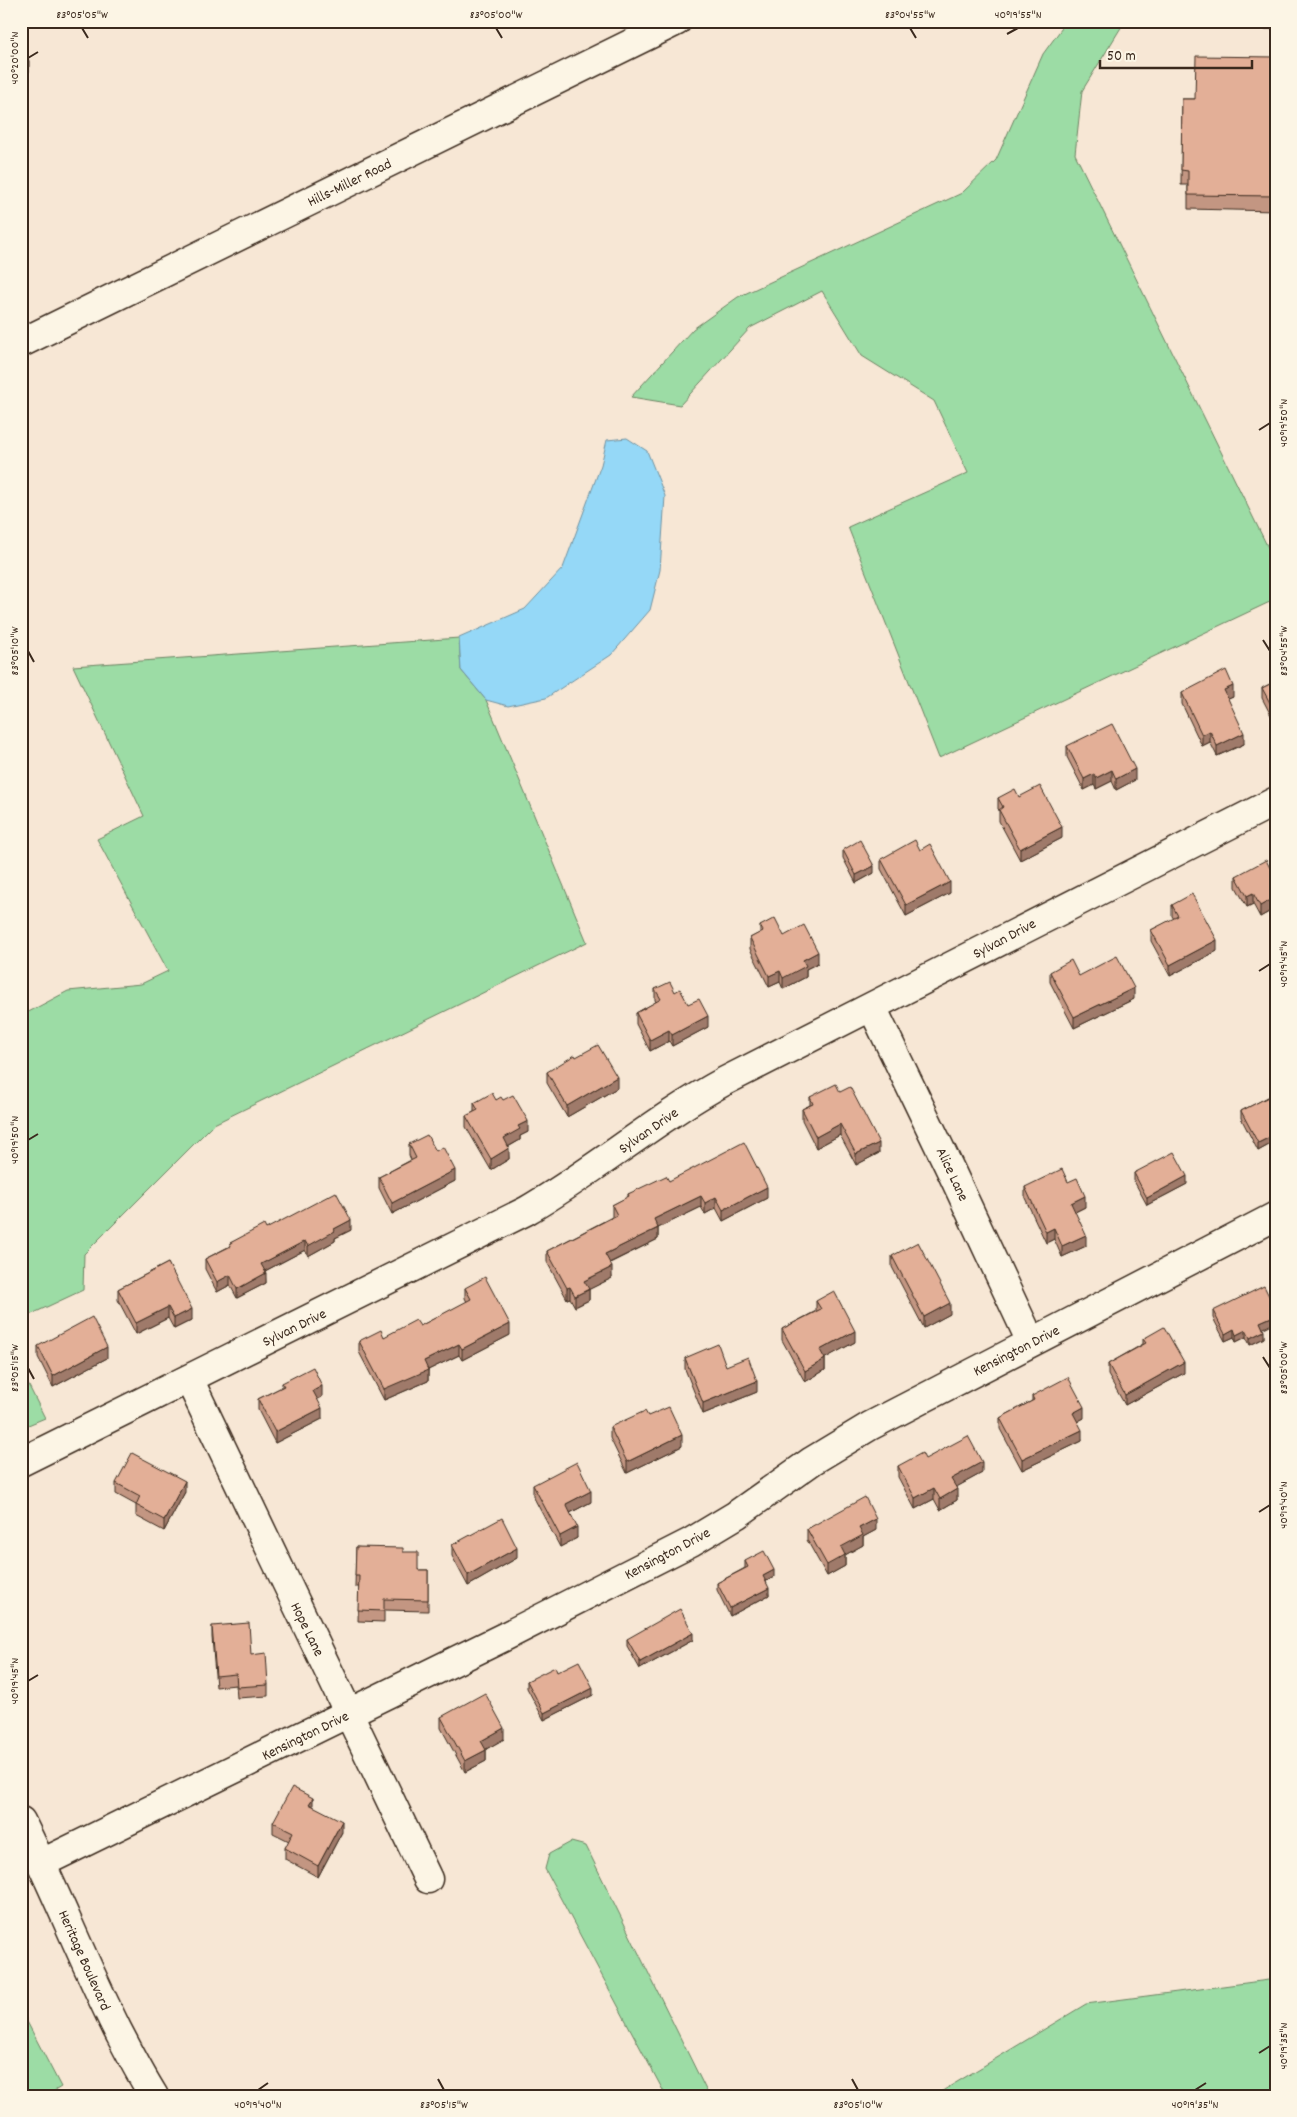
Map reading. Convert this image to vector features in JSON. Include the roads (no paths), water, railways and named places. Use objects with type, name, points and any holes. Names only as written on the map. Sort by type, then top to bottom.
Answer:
[{"type":"street","name":"Hills-Miller Road","points":[[21,343],[677,21]]},
{"type":"street","name":"Sylvan Drive","points":[[21,1462],[526,1211],[574,1182],[681,1107],[713,1088],[1042,918],[1276,801]]},
{"type":"street","name":"Alice Lane","points":[[872,1007],[952,1171],[1031,1342]]},
{"type":"street","name":"Kensington Drive","points":[[42,1864],[691,1542],[736,1515],[812,1461],[870,1426],[1276,1216]]},
{"type":"street","name":"Hope Lane","points":[[189,1379],[428,1880]]},
{"type":"street","name":"Heritage Boulevard","points":[[21,1821],[42,1864],[89,1974],[143,2079],[154,2096]]},
{"type":"water","points":[[627,438],[647,451],[665,496],[660,570],[650,610],[611,655],[546,698],[508,706],[486,700],[461,670],[459,638],[525,609],[563,568],[601,465],[607,440]]}]
